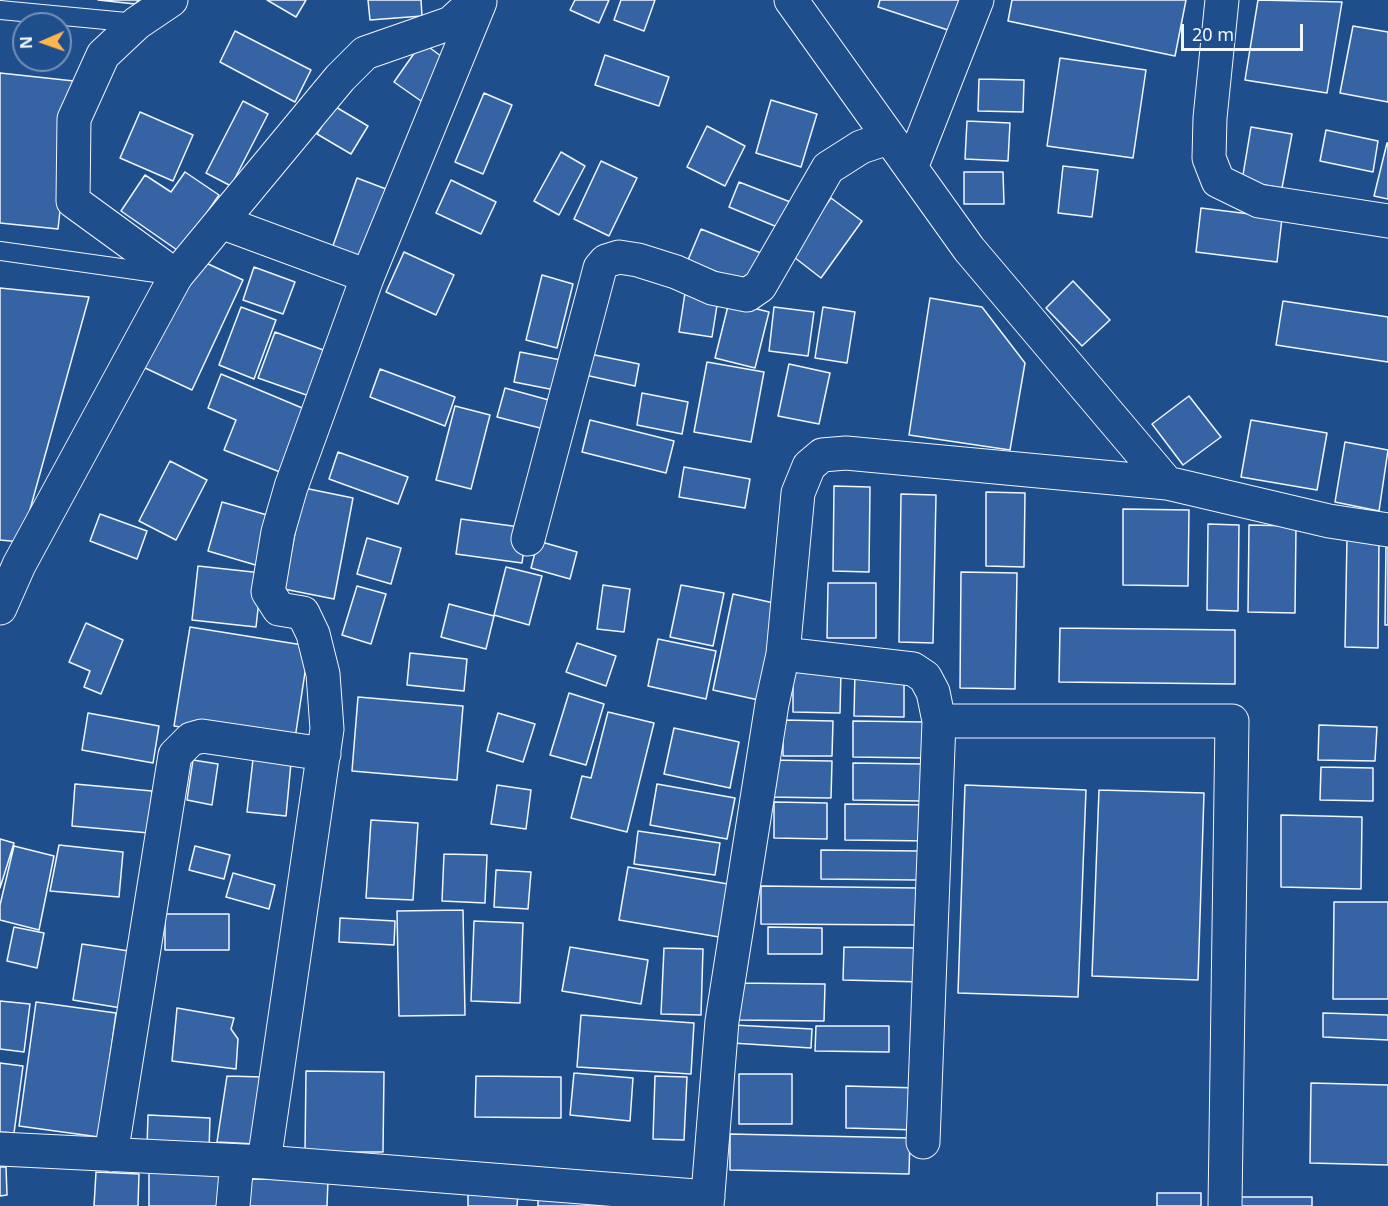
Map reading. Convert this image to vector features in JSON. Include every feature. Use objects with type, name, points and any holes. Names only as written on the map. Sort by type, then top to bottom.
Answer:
[{"type":"street","points":[[171,0],[137,23],[103,55],[75,119],[73,201],[176,276]]},
{"type":"street","points":[[0,608],[10,564],[176,276],[340,78],[365,52],[451,23],[476,0]]},
{"type":"street","points":[[233,1206],[250,1162],[327,729],[323,674],[313,634],[303,612],[279,609],[268,592],[278,532],[291,487],[367,278],[481,0]]},
{"type":"street","points":[[791,0],[969,249],[1167,483]]},
{"type":"street","points":[[911,168],[977,0]]},
{"type":"street","points":[[1222,0],[1209,138],[1209,158],[1218,181],[1259,201],[1388,221]]},
{"type":"street","points":[[528,539],[600,268],[606,261],[619,257],[638,260],[676,272],[711,288],[747,295],[760,286],[828,168],[861,147],[888,138]]},
{"type":"street","points":[[221,222],[359,273],[367,278]]},
{"type":"street","points":[[0,1149],[250,1162],[708,1201],[722,1021],[772,704],[783,654],[798,493],[809,466],[822,455],[846,453],[1167,483],[1329,521],[1388,530]]},
{"type":"street","points":[[783,654],[913,669],[925,677],[933,692],[939,721],[923,1142]]},
{"type":"street","points":[[939,721],[1232,721],[1225,1206]]},
{"type":"street","points":[[111,1155],[175,755],[190,738],[202,736],[324,754]]},
{"type":"lane","points":[[0,9],[137,23]]},
{"type":"lane","points":[[0,251],[176,276]]},
{"type":"building","points":[[98,0],[139,0],[135,4]]},
{"type":"building","points":[[267,0],[306,0],[296,17]]},
{"type":"building","points":[[368,0],[421,0],[422,16],[370,20]]},
{"type":"building","points":[[575,0],[609,0],[599,23],[570,10]]},
{"type":"building","points":[[621,0],[655,0],[644,31],[614,20]]},
{"type":"building","points":[[880,0],[971,0],[960,34],[878,7]]},
{"type":"building","points":[[1012,0],[1186,0],[1175,56],[1008,21]]},
{"type":"building","points":[[1258,0],[1342,2],[1327,93],[1245,80]]},
{"type":"building","points":[[1353,26],[1388,32],[1388,102],[1340,93]]},
{"type":"building","points":[[235,31],[311,70],[295,102],[220,62]]},
{"type":"building","points":[[422,42],[449,62],[421,101],[394,82]]},
{"type":"building","points":[[605,55],[669,77],[659,106],[595,85]]},
{"type":"building","points":[[1060,58],[1146,70],[1133,158],[1047,146]]},
{"type":"building","points":[[0,73],[74,81],[58,229],[0,223]]},
{"type":"building","points":[[979,79],[1024,80],[1023,112],[978,111]]},
{"type":"building","points":[[484,93],[512,105],[483,174],[455,162]]},
{"type":"building","points":[[771,100],[817,114],[801,167],[756,153]]},
{"type":"building","points":[[243,101],[268,114],[231,186],[206,173]]},
{"type":"building","points":[[334,106],[368,126],[351,154],[317,134]]},
{"type":"building","points":[[140,112],[193,135],[173,181],[120,158]]},
{"type":"building","points":[[967,121],[1010,123],[1008,161],[965,159]]},
{"type":"building","points":[[707,126],[745,146],[725,186],[687,167]]},
{"type":"building","points":[[1251,127],[1292,134],[1282,188],[1242,181]]},
{"type":"building","points":[[1326,130],[1378,141],[1373,172],[1320,161]]},
{"type":"building","points":[[1388,143],[1388,199],[1374,196]]},
{"type":"building","points":[[561,152],[585,166],[559,215],[534,201]]},
{"type":"building","points":[[601,161],[637,178],[609,236],[574,219]]},
{"type":"building","points":[[1063,166],[1098,170],[1092,217],[1058,213]]},
{"type":"building","points":[[185,172],[219,195],[180,252],[121,211],[145,175],[171,192]]},
{"type":"building","points":[[964,172],[1003,172],[1004,204],[964,204]]},
{"type":"building","points":[[357,178],[386,189],[359,264],[330,254]]},
{"type":"building","points":[[451,180],[496,202],[481,234],[436,213]]},
{"type":"building","points":[[739,182],[793,203],[782,229],[729,207]]},
{"type":"building","points":[[831,198],[862,221],[821,278],[790,254]]},
{"type":"building","points":[[1201,208],[1282,218],[1277,262],[1196,252]]},
{"type":"building","points":[[701,229],[766,255],[753,287],[688,260]]},
{"type":"building","points":[[404,252],[454,275],[436,315],[386,292]]},
{"type":"building","points":[[193,257],[243,280],[192,390],[143,367]]},
{"type":"building","points":[[254,267],[295,282],[283,314],[243,300]]},
{"type":"building","points":[[542,275],[573,284],[557,348],[526,340]]},
{"type":"building","points":[[1073,281],[1110,320],[1082,346],[1046,308]]},
{"type":"building","points":[[0,288],[89,297],[21,542],[0,540]]},
{"type":"building","points":[[685,293],[718,299],[712,337],[679,332]]},
{"type":"building","points":[[930,298],[982,307],[1025,363],[1010,450],[909,435]]},
{"type":"building","points":[[1283,301],[1388,317],[1388,362],[1276,345]]},
{"type":"building","points":[[729,302],[769,312],[755,368],[715,358]]},
{"type":"building","points":[[241,307],[276,320],[254,379],[219,365]]},
{"type":"building","points":[[774,307],[814,312],[808,356],[769,351]]},
{"type":"building","points":[[823,307],[855,312],[847,363],[815,358]]},
{"type":"building","points":[[275,332],[334,354],[315,398],[258,378]]},
{"type":"building","points":[[520,352],[571,362],[565,392],[514,382]]},
{"type":"building","points":[[590,354],[639,364],[635,386],[585,375]]},
{"type":"building","points":[[707,362],[764,372],[751,442],[694,432]]},
{"type":"building","points":[[789,364],[830,373],[819,424],[778,416]]},
{"type":"building","points":[[380,369],[455,397],[445,426],[370,397]]},
{"type":"building","points":[[221,374],[307,410],[285,474],[224,450],[236,420],[208,408]]},
{"type":"building","points":[[505,388],[556,402],[548,430],[497,417]]},
{"type":"building","points":[[642,393],[688,402],[682,434],[637,425]]},
{"type":"building","points":[[1189,396],[1221,437],[1183,465],[1152,424]]},
{"type":"building","points":[[455,406],[490,415],[471,489],[436,480]]},
{"type":"building","points":[[590,420],[674,441],[666,473],[582,452]]},
{"type":"building","points":[[1251,420],[1327,433],[1317,490],[1241,477]]},
{"type":"building","points":[[1345,442],[1388,450],[1379,511],[1335,502]]},
{"type":"building","points":[[338,452],[408,477],[398,504],[329,479]]},
{"type":"building","points":[[170,461],[207,480],[176,540],[139,521]]},
{"type":"building","points":[[684,467],[750,479],[745,508],[679,497]]},
{"type":"building","points":[[834,486],[870,487],[869,572],[833,571]]},
{"type":"building","points":[[304,488],[353,498],[334,599],[284,589]]},
{"type":"building","points":[[986,492],[1025,493],[1024,567],[986,566]]},
{"type":"building","points":[[901,494],[936,495],[933,643],[899,642]]},
{"type":"building","points":[[222,502],[274,517],[259,566],[208,551]]},
{"type":"building","points":[[1123,509],[1189,510],[1188,586],[1123,585]]},
{"type":"building","points":[[100,514],[147,531],[137,559],[90,541]]},
{"type":"building","points":[[461,519],[527,528],[522,563],[456,554]]},
{"type":"building","points":[[1208,524],[1239,525],[1238,611],[1207,610]]},
{"type":"building","points":[[1249,525],[1296,526],[1295,613],[1248,612]]},
{"type":"building","points":[[1347,537],[1379,537],[1378,648],[1345,647]]},
{"type":"building","points":[[367,538],[401,548],[391,584],[357,574]]},
{"type":"building","points":[[538,541],[577,552],[570,579],[531,568]]},
{"type":"building","points":[[1386,544],[1388,544],[1388,625],[1385,625]]},
{"type":"building","points":[[198,566],[262,573],[256,627],[192,620]]},
{"type":"building","points":[[506,567],[542,576],[529,625],[494,615]]},
{"type":"building","points":[[961,572],[1017,573],[1015,689],[960,688]]},
{"type":"building","points":[[828,583],[876,583],[876,638],[827,638]]},
{"type":"building","points":[[603,585],[630,589],[624,632],[597,629]]},
{"type":"building","points":[[681,585],[724,593],[713,646],[670,637]]},
{"type":"building","points":[[357,586],[386,594],[371,644],[342,635]]},
{"type":"building","points":[[733,594],[783,605],[763,701],[713,690]]},
{"type":"building","points":[[449,604],[494,616],[486,649],[441,637]]},
{"type":"building","points":[[86,623],[123,640],[101,694],[84,687],[90,671],[69,662]]},
{"type":"building","points":[[190,627],[309,646],[294,745],[174,726]]},
{"type":"building","points":[[1060,628],[1235,630],[1235,684],[1059,682]]},
{"type":"building","points":[[658,639],[716,651],[706,699],[648,686]]},
{"type":"building","points":[[577,643],[616,656],[606,686],[566,672]]},
{"type":"building","points":[[410,653],[467,659],[464,691],[407,685]]},
{"type":"building","points":[[793,671],[841,671],[840,713],[793,712]]},
{"type":"building","points":[[855,671],[904,671],[904,717],[854,716]]},
{"type":"building","points":[[569,693],[604,704],[586,765],[550,755]]},
{"type":"building","points":[[358,697],[463,706],[457,780],[352,771]]},
{"type":"building","points":[[608,712],[654,723],[627,832],[571,818],[582,776],[591,778]]},
{"type":"building","points":[[88,713],[159,726],[153,763],[82,750]]},
{"type":"building","points":[[498,713],[535,724],[523,762],[487,751]]},
{"type":"building","points":[[783,720],[833,721],[832,756],[783,756]]},
{"type":"building","points":[[853,721],[924,722],[924,758],[853,757]]},
{"type":"building","points":[[1319,725],[1377,727],[1375,761],[1318,760]]},
{"type":"building","points":[[674,728],[739,742],[730,788],[664,774]]},
{"type":"building","points":[[253,759],[291,763],[286,816],[247,812]]},
{"type":"building","points":[[193,760],[218,764],[212,805],[187,800]]},
{"type":"building","points":[[768,760],[832,761],[831,798],[768,797]]},
{"type":"building","points":[[853,763],[923,764],[922,801],[853,800]]},
{"type":"building","points":[[1321,767],[1373,768],[1373,801],[1320,800]]},
{"type":"building","points":[[75,784],[152,791],[149,833],[72,826]]},
{"type":"building","points":[[657,784],[735,798],[727,839],[650,825]]},
{"type":"building","points":[[497,785],[531,790],[526,829],[491,824]]},
{"type":"building","points":[[965,785],[1086,790],[1078,997],[958,993]]},
{"type":"building","points":[[1099,790],[1204,793],[1198,980],[1092,976]]},
{"type":"building","points":[[774,802],[827,803],[827,839],[774,838]]},
{"type":"building","points":[[845,804],[932,805],[932,841],[845,840]]},
{"type":"building","points":[[1281,815],[1362,817],[1361,889],[1281,887]]},
{"type":"building","points":[[371,820],[418,823],[413,900],[366,898]]},
{"type":"building","points":[[638,831],[720,843],[715,875],[634,864]]},
{"type":"building","points":[[0,839],[14,843],[0,888]]},
{"type":"building","points":[[59,845],[123,852],[119,897],[50,891]]},
{"type":"building","points":[[14,846],[54,856],[39,930],[0,920],[0,905]]},
{"type":"building","points":[[195,846],[230,855],[224,879],[189,870]]},
{"type":"building","points":[[821,850],[919,851],[918,880],[821,879]]},
{"type":"building","points":[[444,854],[487,855],[485,903],[442,901]]},
{"type":"building","points":[[628,867],[728,884],[719,937],[619,920]]},
{"type":"building","points":[[496,870],[531,872],[528,909],[494,907]]},
{"type":"building","points":[[233,873],[275,885],[269,909],[226,897]]},
{"type":"building","points":[[761,886],[918,888],[918,925],[761,924]]},
{"type":"building","points":[[1334,902],[1388,902],[1388,999],[1333,999]]},
{"type":"building","points":[[463,910],[465,1015],[399,1016],[397,911]]},
{"type":"building","points":[[165,914],[229,914],[229,950],[165,950]]},
{"type":"building","points":[[340,918],[395,921],[394,945],[339,942]]},
{"type":"building","points":[[474,921],[523,923],[520,1003],[471,1001]]},
{"type":"building","points":[[14,927],[44,933],[37,968],[7,961]]},
{"type":"building","points":[[768,927],[822,928],[822,954],[768,954]]},
{"type":"building","points":[[82,944],[129,951],[121,1008],[73,1000]]},
{"type":"building","points":[[570,947],[648,960],[641,1004],[562,991]]},
{"type":"building","points":[[844,947],[923,948],[922,982],[843,980]]},
{"type":"building","points":[[664,948],[703,949],[701,1015],[661,1014]]},
{"type":"building","points":[[738,983],[825,984],[824,1021],[737,1020]]},
{"type":"building","points":[[0,1001],[30,1004],[24,1052],[0,1049]]},
{"type":"building","points":[[36,1002],[116,1013],[99,1137],[19,1126]]},
{"type":"building","points":[[177,1008],[234,1018],[231,1029],[238,1039],[236,1069],[172,1061]]},
{"type":"building","points":[[1323,1013],[1388,1015],[1388,1040],[1323,1037]]},
{"type":"building","points":[[581,1015],[694,1023],[691,1074],[577,1067]]},
{"type":"building","points":[[733,1025],[812,1029],[811,1048],[732,1043]]},
{"type":"building","points":[[816,1026],[889,1026],[889,1052],[815,1051]]},
{"type":"building","points":[[0,1063],[23,1066],[14,1133],[0,1132]]},
{"type":"building","points":[[306,1071],[384,1072],[383,1152],[305,1152]]},
{"type":"building","points":[[574,1073],[633,1078],[630,1121],[570,1115]]},
{"type":"building","points":[[739,1074],[792,1074],[792,1124],[739,1124]]},
{"type":"building","points":[[227,1076],[263,1077],[256,1144],[217,1142]]},
{"type":"building","points":[[476,1076],[561,1077],[561,1118],[475,1117]]},
{"type":"building","points":[[655,1076],[687,1077],[684,1140],[653,1139]]},
{"type":"building","points":[[1311,1083],[1388,1085],[1388,1165],[1310,1163]]},
{"type":"building","points":[[846,1086],[919,1088],[918,1130],[846,1128]]},
{"type":"building","points":[[148,1115],[210,1118],[209,1150],[147,1147]]},
{"type":"building","points":[[730,1134],[910,1138],[909,1174],[730,1170]]},
{"type":"building","points":[[0,1167],[6,1167],[7,1195],[0,1196]]},
{"type":"building","points":[[96,1172],[139,1174],[138,1206],[94,1206]]},
{"type":"building","points":[[149,1173],[221,1174],[221,1206],[149,1206]]},
{"type":"building","points":[[243,1179],[328,1180],[327,1206],[242,1206]]},
{"type":"building","points":[[468,1192],[518,1192],[517,1206],[468,1206]]},
{"type":"building","points":[[1157,1193],[1201,1193],[1201,1206],[1157,1206]]},
{"type":"building","points":[[538,1196],[633,1206],[538,1206]]},
{"type":"building","points":[[1233,1197],[1312,1197],[1312,1206],[1233,1206]]}]
